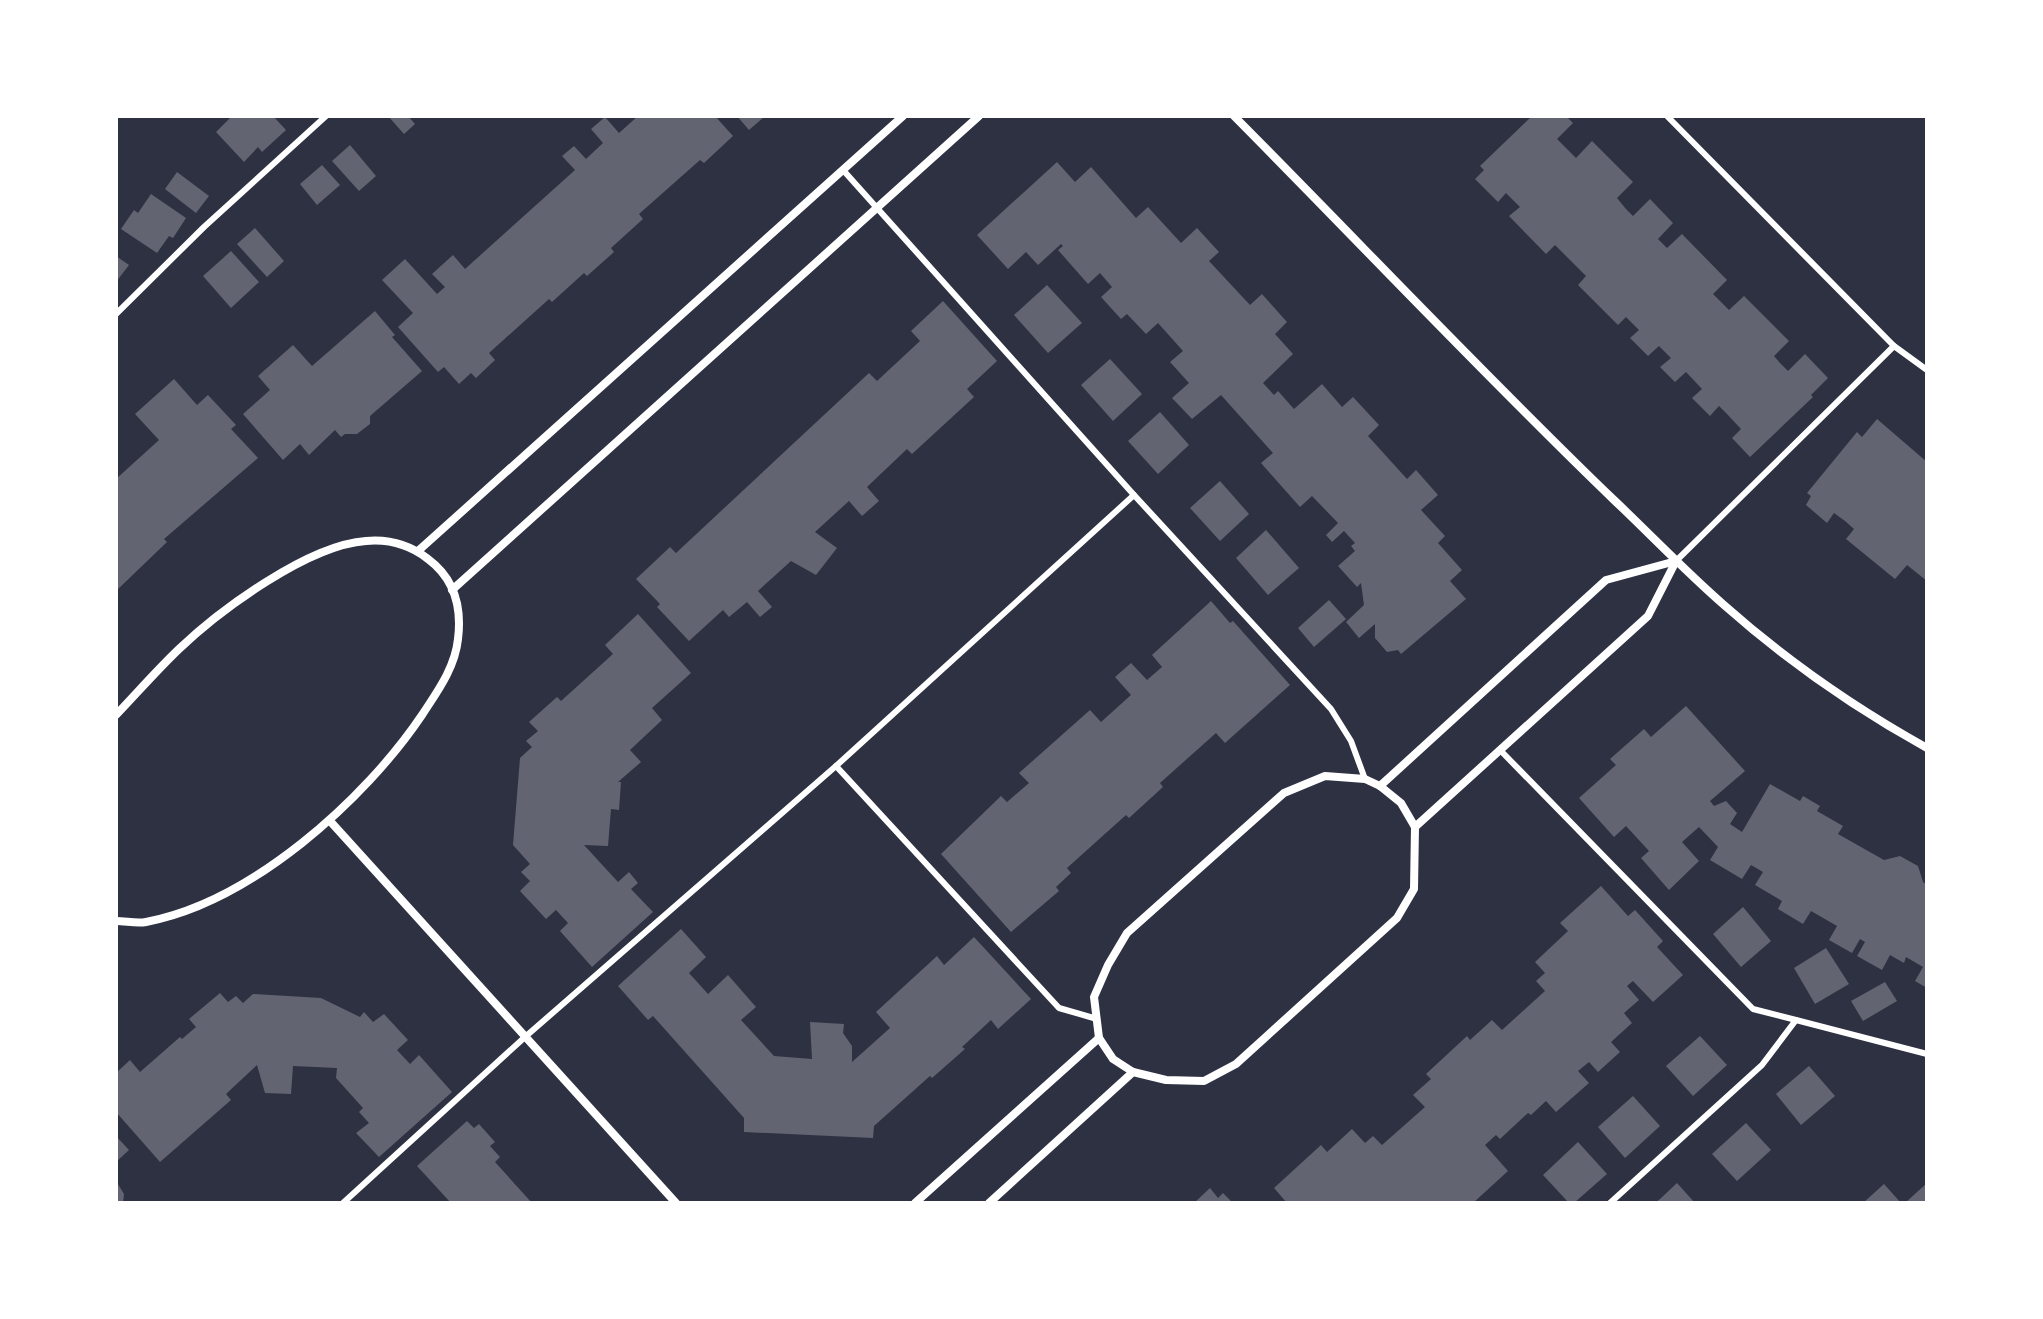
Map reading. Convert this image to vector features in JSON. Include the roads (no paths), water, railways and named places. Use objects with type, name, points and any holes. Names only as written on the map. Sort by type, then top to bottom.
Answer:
[{"type":"street","points":[[418,551],[903,116]]},
{"type":"street","points":[[452,590],[979,116]]},
{"type":"street","points":[[1234,116],[1422,311],[1738,618],[1869,714],[1927,748]]},
{"type":"street","points":[[116,715],[180,648],[256,587],[321,552],[365,540],[401,544],[418,551],[440,568],[460,606],[458,643],[446,679],[400,747],[330,821],[250,880],[181,913],[143,923],[116,921]]},
{"type":"street","points":[[1415,827],[1648,616],[1676,561]]},
{"type":"street","points":[[1380,786],[1606,580],[1676,561]]},
{"type":"street","points":[[1325,776],[1365,779],[1380,786],[1401,803],[1415,827],[1414,889],[1397,918],[1236,1064],[1204,1081],[1166,1080],[1133,1072],[1113,1059],[1099,1038],[1094,997],[1127,933],[1284,793],[1325,776]]},
{"type":"street","points":[[330,821],[676,1203]]},
{"type":"street","points":[[915,1203],[1099,1038]]},
{"type":"street","points":[[989,1203],[1133,1072]]},
{"type":"lane","points":[[116,314],[204,227],[326,116]]},
{"type":"lane","points":[[1667,116],[1894,346],[1927,370]]},
{"type":"lane","points":[[843,170],[1134,495],[1331,709],[1351,741],[1365,779]]},
{"type":"lane","points":[[1676,561],[1894,346]]},
{"type":"lane","points":[[343,1203],[525,1037],[836,766],[1134,495]]},
{"type":"lane","points":[[1501,751],[1753,1009],[1927,1054]]},
{"type":"lane","points":[[836,766],[1059,1008],[1097,1019]]},
{"type":"lane","points":[[1610,1203],[1762,1065],[1796,1020]]}]
